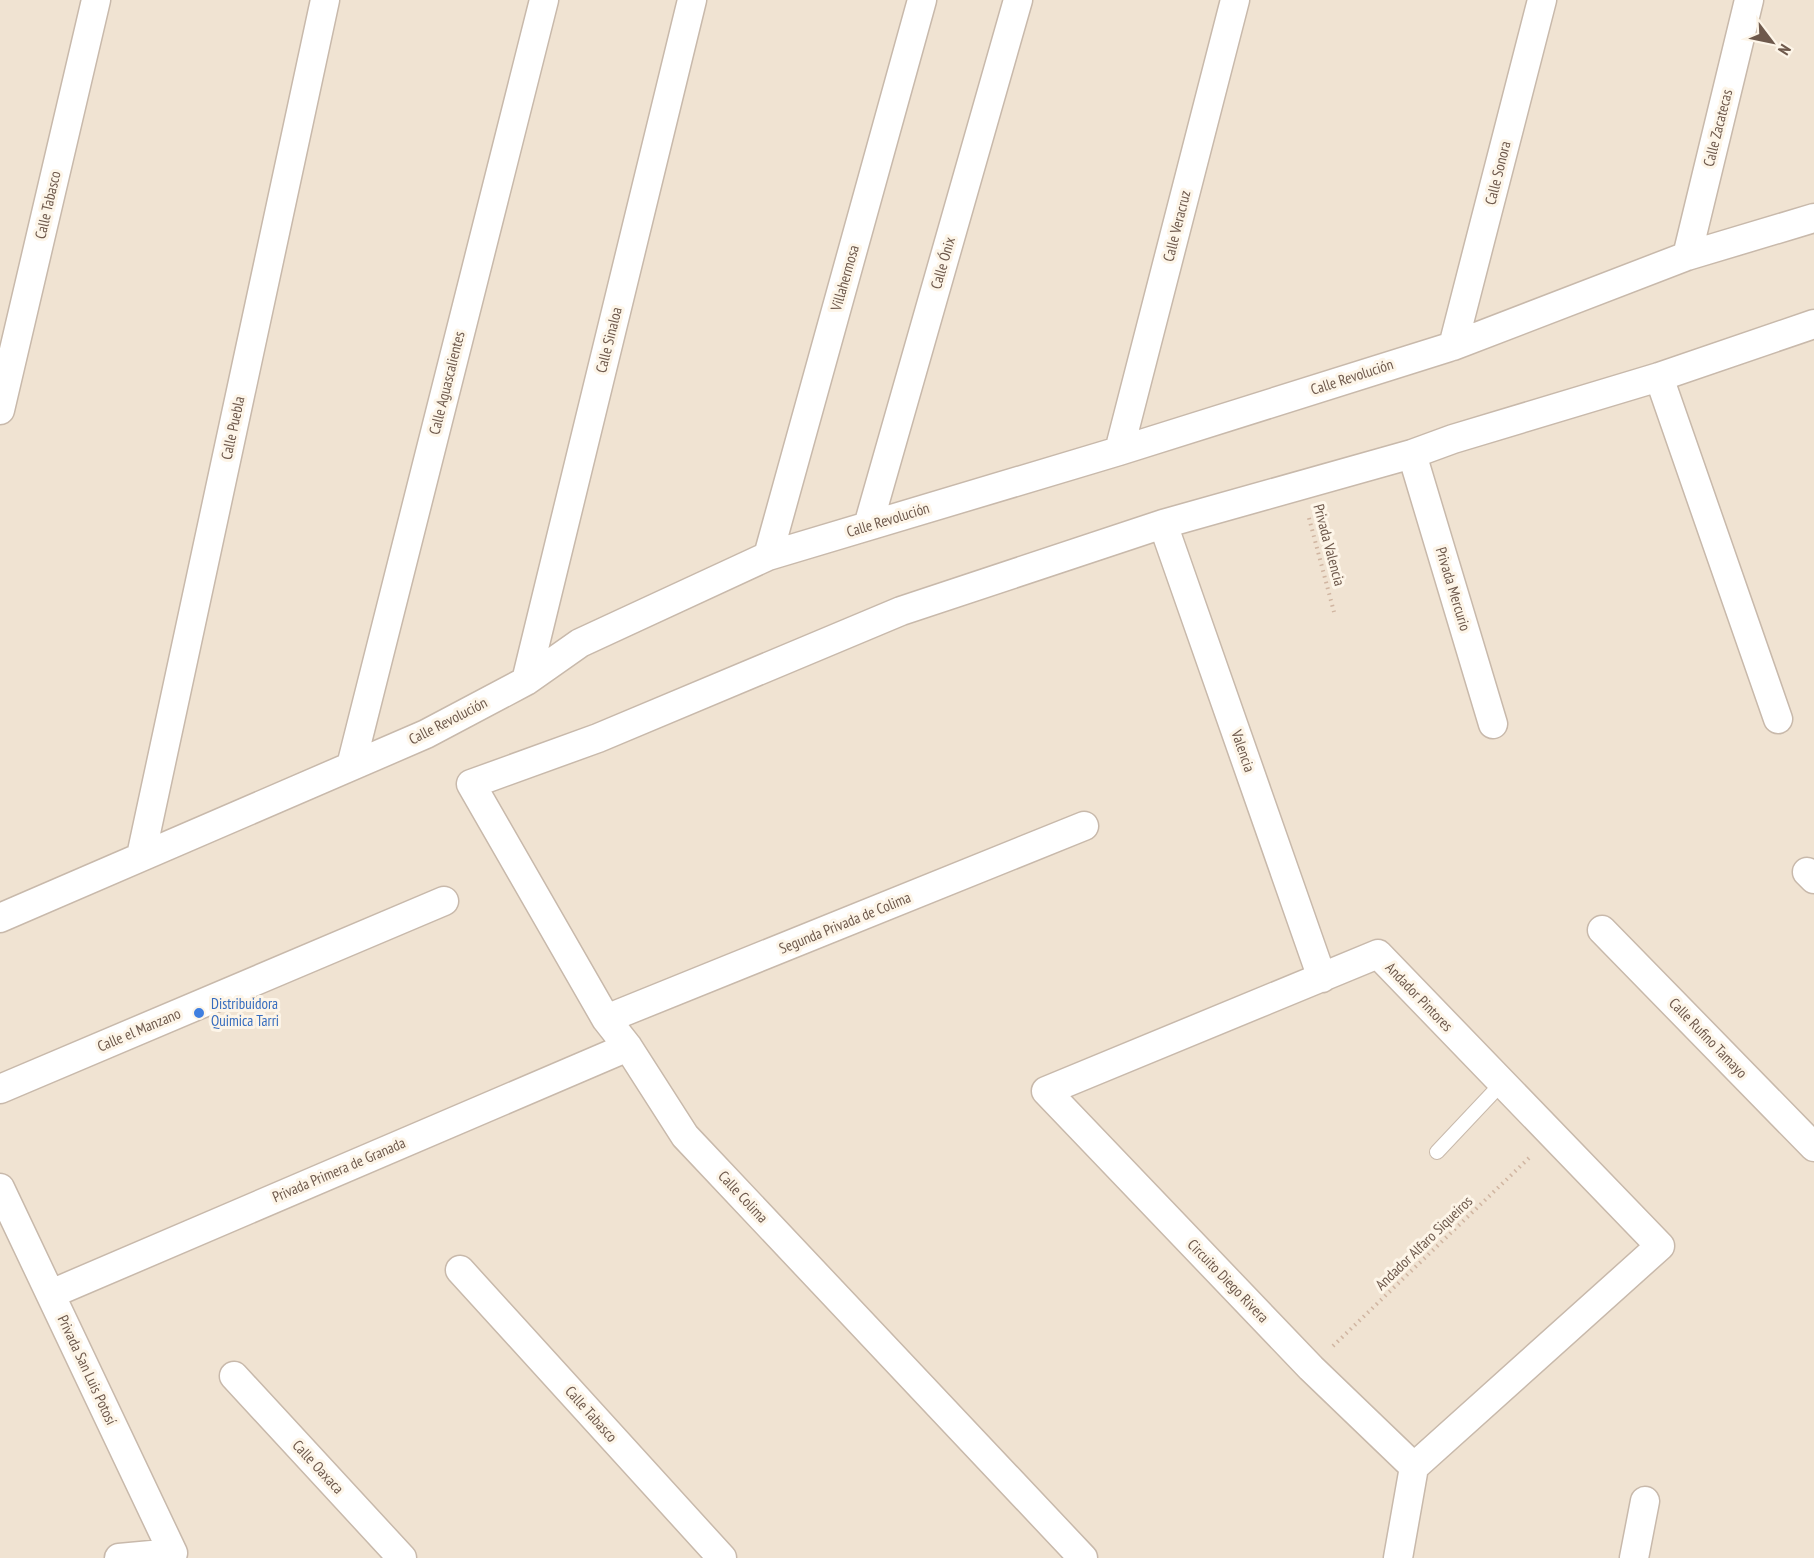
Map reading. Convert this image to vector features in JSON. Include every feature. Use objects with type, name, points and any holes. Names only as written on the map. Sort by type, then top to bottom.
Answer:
[{"type":"street","name":"Calle Tabasco","points":[[0,410],[96,0]]},
{"type":"street","name":"Calle Puebla","points":[[141,856],[325,0]]},
{"type":"street","name":"Calle Aguascalientes","points":[[351,766],[544,0]]},
{"type":"street","name":"Calle Sinaloa","points":[[526,681],[692,0]]},
{"type":"street","name":"Villahermosa","points":[[768,556],[922,0]]},
{"type":"street","name":"Calle Ónix","points":[[868,526],[1018,0]]},
{"type":"street","name":"Calle Veracruz","points":[[1119,451],[1235,0]]},
{"type":"street","name":"Calle Sonora","points":[[1453,345],[1542,0]]},
{"type":"street","name":"Calle Zacatecas","points":[[1688,256],[1749,0]]},
{"type":"street","name":"Calle Revolución","points":[[0,918],[426,734],[526,681],[580,643],[768,556],[1119,451],[1453,345],[1688,256],[1814,218]]},
{"type":"street","points":[[1163,524],[1412,454],[1453,439],[1659,377],[1814,324]]},
{"type":"street","points":[[1659,377],[1778,719]]},
{"type":"street","name":"Privada Mercurio","points":[[1412,454],[1493,724]]},
{"type":"street","name":"Calle Colima","points":[[1083,1558],[685,1136],[628,1047],[606,1019],[471,784],[598,738],[901,610],[1163,524]]},
{"type":"street","name":"Valencia","points":[[1163,524],[1322,978]]},
{"type":"street","name":"Segunda Privada de Colima","points":[[606,1019],[1084,826]]},
{"type":"street","name":"Calle el Manzano","points":[[0,1089],[444,901]]},
{"type":"street","name":"Calle Rufino Tamayo","points":[[1602,930],[1814,1147]]},
{"type":"street","name":"Andador Pintores","points":[[1046,1091],[1378,954],[1660,1246],[1414,1467]]},
{"type":"street","name":"Privada Primera de Granada","points":[[51,1294],[628,1047]]},
{"type":"street","name":"Circuito Diego Rivera","points":[[1046,1091],[1311,1368],[1414,1467]]},
{"type":"street","name":"Privada San Luis Potosí","points":[[0,1188],[173,1553],[119,1558]]},
{"type":"street","name":"Calle Tabasco","points":[[460,1270],[722,1558]]},
{"type":"street","name":"Calle Oaxaca","points":[[234,1376],[402,1558]]},
{"type":"street","points":[[1398,1558],[1414,1467]]},
{"type":"street","points":[[1634,1558],[1645,1501]]},
{"type":"lane","points":[[1437,1152],[1502,1083]]},
{"type":"path","name":"Privada Valencia","points":[[1300,485],[1334,612]]},
{"type":"path","name":"Andador Alfaro Siqueiros","points":[[1311,1368],[1552,1134]]},
{"type":"shaded area","points":[[0,0],[1814,0],[1814,1558],[0,1558]]},
{"type":"place","name":"Distribuidora Quimica Tarri","points":[[199,1013]]}]
